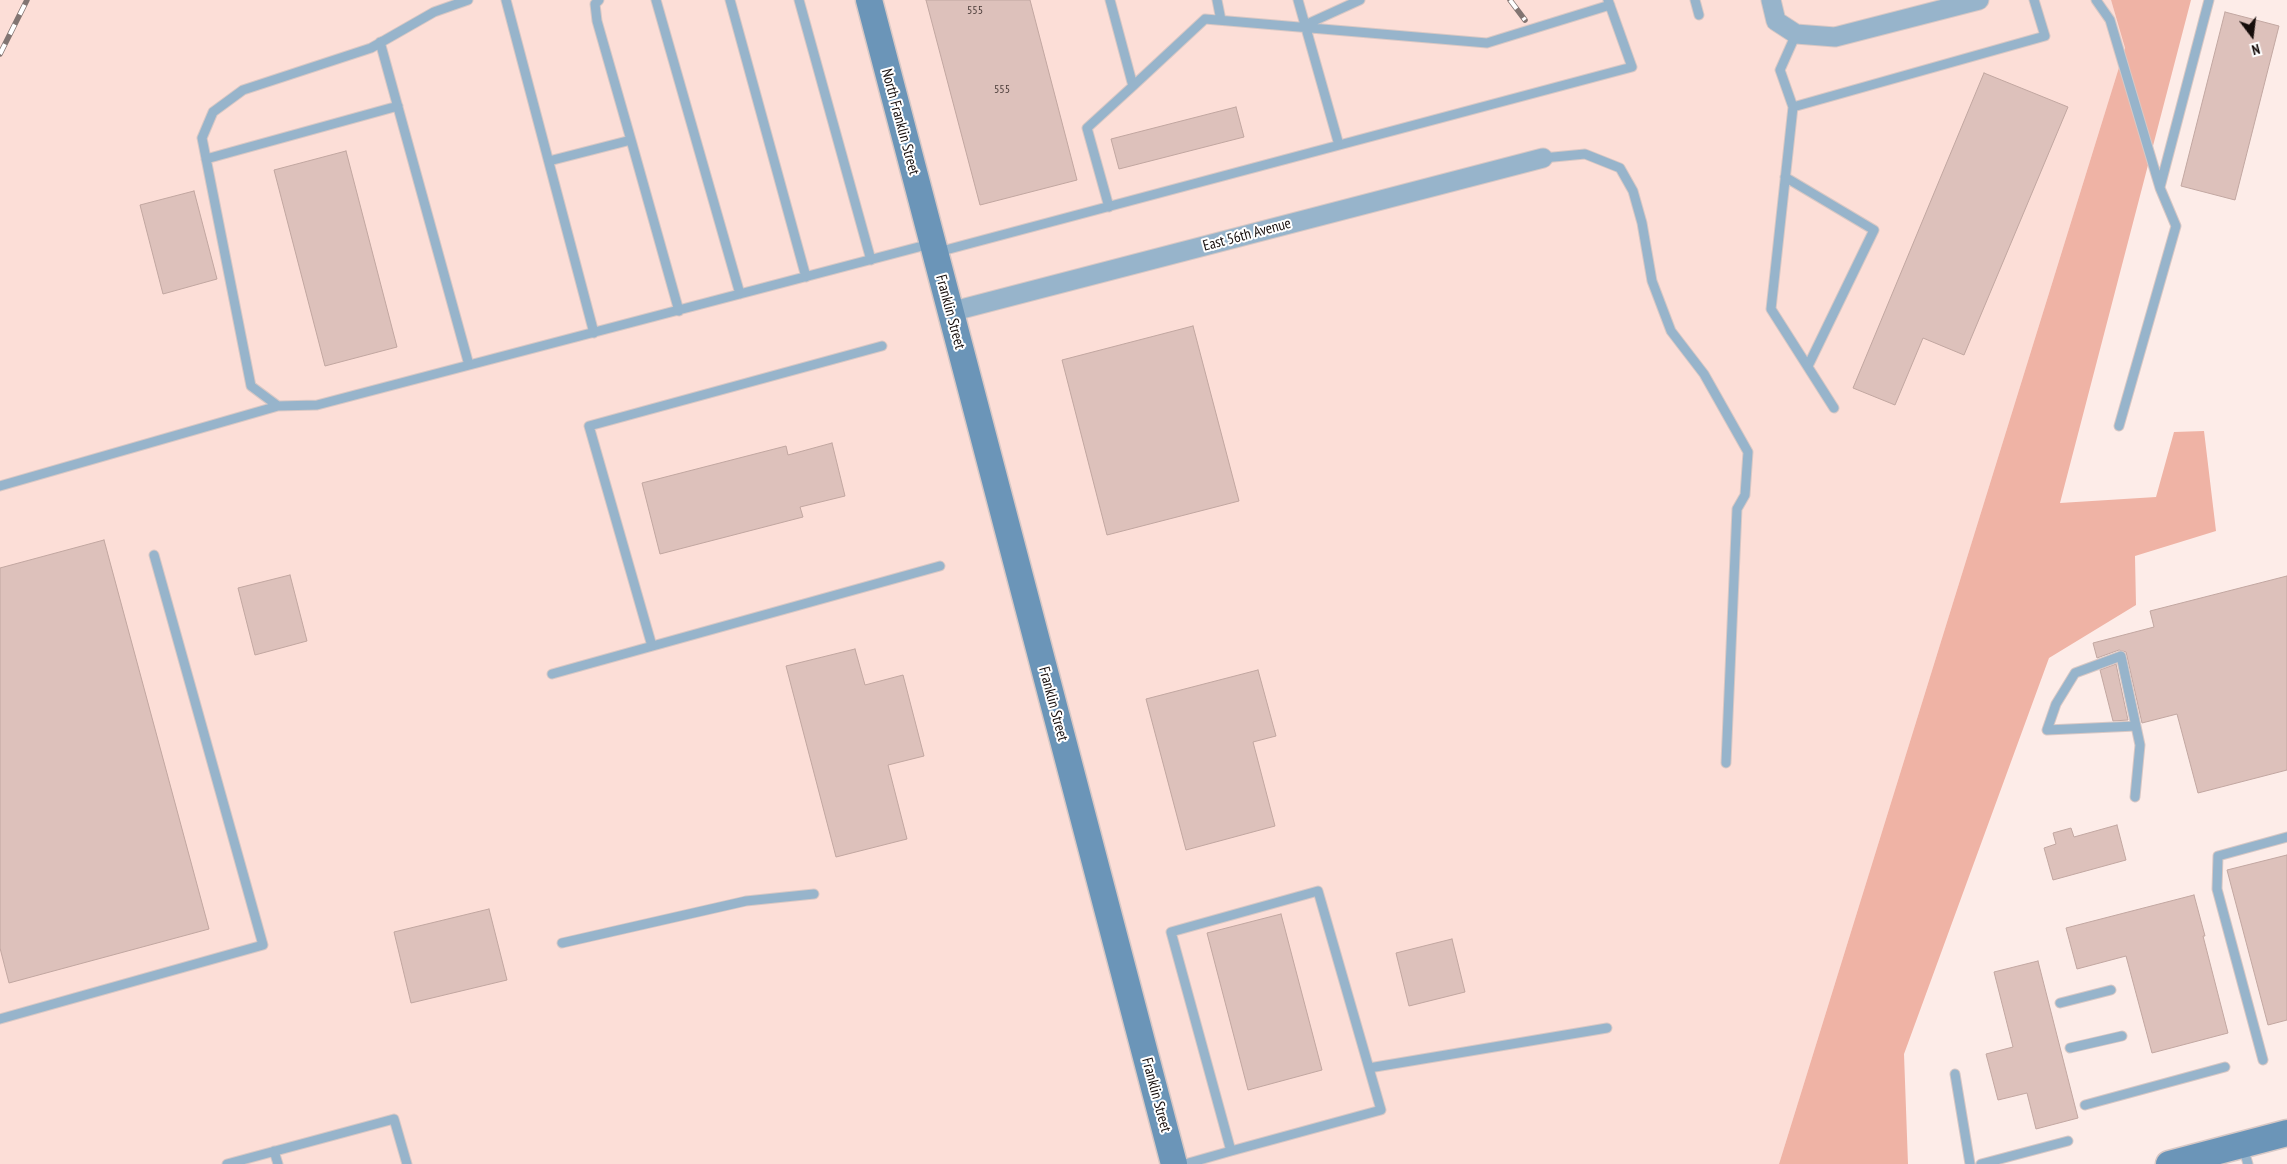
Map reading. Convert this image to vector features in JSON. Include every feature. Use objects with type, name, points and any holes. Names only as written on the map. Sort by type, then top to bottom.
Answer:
[{"type":"street","name":"North Franklin Street","points":[[869,0],[934,248]]},
{"type":"street","points":[[1771,0],[1776,21],[1796,34],[1835,37],[1979,0]]},
{"type":"street","name":"East 56th Avenue","points":[[950,312],[1543,158]]},
{"type":"street","name":"Franklin Street","points":[[934,248],[1174,1164]]},
{"type":"street","points":[[2169,1164],[2245,1154],[2287,1133]]},
{"type":"lane","points":[[278,406],[251,386],[202,138],[213,112],[243,90],[370,48],[434,12],[468,0]]},
{"type":"lane","points":[[506,0],[594,333]]},
{"type":"lane","points":[[599,0],[596,4],[597,21],[679,311]]},
{"type":"lane","points":[[656,0],[740,294]]},
{"type":"lane","points":[[730,0],[806,277]]},
{"type":"lane","points":[[799,0],[871,260]]},
{"type":"lane","points":[[1110,0],[1133,86]]},
{"type":"lane","points":[[1216,0],[1221,20]]},
{"type":"lane","points":[[1298,0],[1339,145]]},
{"type":"lane","points":[[1304,26],[1360,0]]},
{"type":"lane","points":[[1695,0],[1699,15]]},
{"type":"lane","points":[[1793,107],[2045,36],[2034,0]]},
{"type":"lane","points":[[2096,0],[2110,20],[2160,188],[2176,226],[2119,426]]},
{"type":"lane","points":[[2160,188],[2209,0]]},
{"type":"lane","points":[[0,486],[278,406],[317,405],[871,260],[934,248],[1109,207],[1632,68],[1609,2],[1487,42],[1205,19],[1087,128],[1109,207]]},
{"type":"lane","points":[[1796,34],[1780,70],[1793,107],[1771,309],[1834,408]]},
{"type":"lane","points":[[380,42],[469,365]]},
{"type":"lane","points":[[206,160],[398,106]]},
{"type":"lane","points":[[549,162],[631,140]]},
{"type":"lane","points":[[1543,158],[1585,154],[1620,168],[1633,190],[1642,223],[1652,281],[1671,331],[1704,374],[1748,452],[1745,495],[1737,509],[1726,763]]},
{"type":"lane","points":[[1785,177],[1874,230],[1808,366]]},
{"type":"lane","points":[[652,646],[589,426],[882,346]]},
{"type":"lane","points":[[0,1019],[263,945],[154,555]]},
{"type":"lane","points":[[552,674],[940,566]]},
{"type":"lane","points":[[2135,797],[2140,745],[2136,726],[2121,656],[2075,673],[2056,704],[2047,730],[2136,726]]},
{"type":"lane","points":[[2263,1060],[2217,889],[2218,856],[2287,837]]},
{"type":"lane","points":[[1185,1164],[1381,1110],[1318,892],[1171,932],[1231,1151]]},
{"type":"lane","points":[[562,943],[746,901],[814,894]]},
{"type":"lane","points":[[2060,1003],[2111,990]]},
{"type":"lane","points":[[1369,1068],[1607,1028]]},
{"type":"lane","points":[[2070,1048],[2122,1036]]},
{"type":"lane","points":[[2084,1105],[2225,1067]]},
{"type":"lane","points":[[1955,1074],[1970,1164]]},
{"type":"lane","points":[[227,1164],[394,1119],[407,1164]]},
{"type":"lane","points":[[1981,1164],[2068,1141]]},
{"type":"lane","points":[[274,1151],[278,1164]]},
{"type":"shaded area","points":[[0,0],[2111,0],[2125,48],[1779,1164],[0,1164]]},
{"type":"shaded area","points":[[2111,0],[2191,0],[2060,503],[2156,497],[2174,432],[2204,431],[2216,531],[2135,556],[2136,605],[2049,658],[1904,1054],[1908,1164],[1779,1164],[2125,48]]},
{"type":"building","points":[[926,0],[1030,0],[1077,180],[980,205]]},
{"type":"building","points":[[2225,12],[2279,26],[2235,200],[2181,186]]},
{"type":"building","points":[[1984,73],[2068,107],[1964,355],[1923,338],[1895,405],[1853,388]]},
{"type":"building","points":[[1236,107],[1244,137],[1119,169],[1111,139]]},
{"type":"building","points":[[346,151],[397,347],[325,366],[274,170]]},
{"type":"building","points":[[194,191],[217,279],[163,294],[140,205]]},
{"type":"building","points":[[1193,326],[1239,501],[1107,535],[1062,360]]},
{"type":"building","points":[[832,443],[845,496],[800,507],[803,517],[660,554],[642,483],[786,446],[788,455]]},
{"type":"building","points":[[104,540],[209,929],[9,983],[0,948],[0,568]]},
{"type":"building","points":[[290,575],[307,641],[255,655],[238,588]]},
{"type":"building","points":[[2287,576],[2287,770],[2198,793],[2177,714],[2142,723],[2126,652],[2119,650],[2097,658],[2093,643],[2154,627],[2150,611]]},
{"type":"building","points":[[855,649],[865,685],[903,675],[924,756],[888,765],[907,839],[836,857],[786,666]]},
{"type":"building","points":[[2116,664],[2128,720],[2113,721],[2100,670]]},
{"type":"building","points":[[1258,670],[1276,736],[1253,742],[1275,826],[1186,850],[1146,699]]},
{"type":"building","points":[[2117,825],[2126,860],[2053,880],[2044,848],[2056,844],[2053,833],[2071,828],[2074,837]]},
{"type":"building","points":[[2287,855],[2287,1020],[2268,1025],[2227,870]]},
{"type":"building","points":[[2194,895],[2228,1033],[2152,1053],[2126,956],[2077,969],[2066,928]]},
{"type":"building","points":[[489,909],[507,980],[411,1003],[394,932]]},
{"type":"building","points":[[1281,914],[1322,1070],[1248,1090],[1207,933]]},
{"type":"building","points":[[1452,939],[1465,992],[1409,1006],[1396,953]]},
{"type":"building","points":[[2038,961],[2078,1118],[2036,1129],[2027,1093],[1998,1100],[1986,1054],[2013,1047],[1994,972]]},
{"type":"railway","points":[[0,54],[27,0]]},
{"type":"railway","points":[[1510,0],[1525,20]]}]
